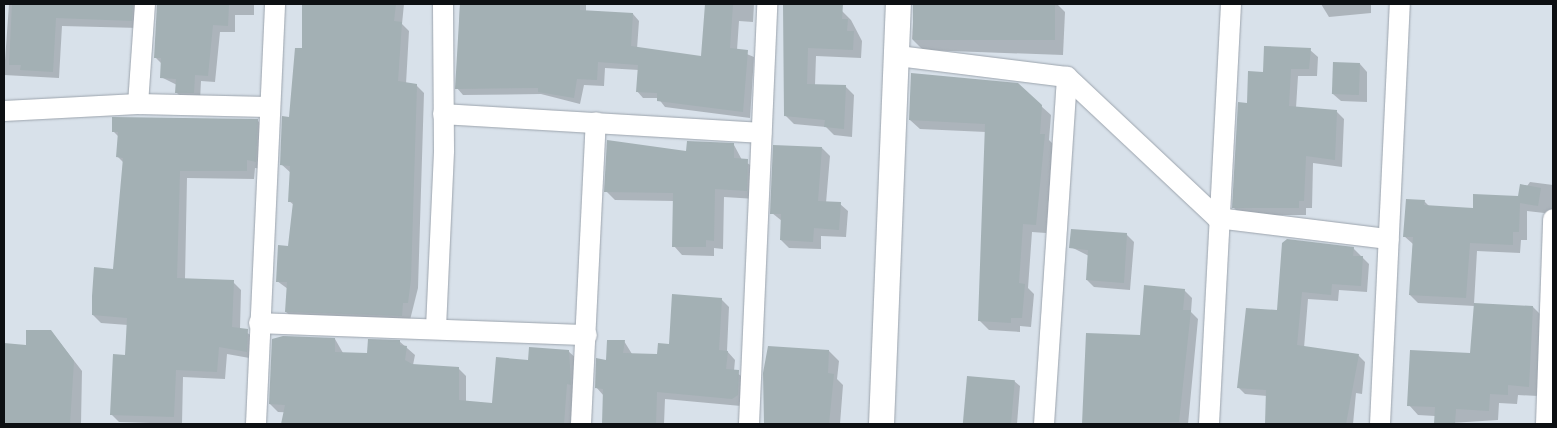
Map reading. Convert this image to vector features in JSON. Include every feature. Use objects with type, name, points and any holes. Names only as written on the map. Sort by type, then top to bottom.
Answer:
[{"type":"street","points":[[138,104],[145,4]]},
{"type":"street","points":[[256,424],[268,106],[275,4]]},
{"type":"street","points":[[436,328],[443,114],[443,4]]},
{"type":"street","points":[[749,424],[767,4]]},
{"type":"street","points":[[881,424],[898,56],[898,4]]},
{"type":"street","points":[[1209,424],[1217,218],[1231,4]]},
{"type":"street","points":[[1380,424],[1400,4]]},
{"type":"street","points":[[898,56],[1067,76],[1217,218],[1389,239]]},
{"type":"street","points":[[1044,424],[1067,76]]},
{"type":"street","points":[[4,111],[138,104],[268,106]]},
{"type":"street","points":[[443,114],[761,133]]},
{"type":"street","points":[[581,424],[587,334],[596,122]]},
{"type":"street","points":[[1546,424],[1550,402],[1553,219]]},
{"type":"street","points":[[259,323],[587,334]]},
{"type":"building","points":[[12,4],[133,4],[132,21],[56,18],[53,72],[20,70],[21,65],[9,65]]},
{"type":"building","points":[[157,4],[229,4],[228,26],[213,25],[208,76],[195,75],[194,93],[175,93],[176,79],[160,78],[161,58],[154,58]]},
{"type":"building","points":[[302,4],[396,4],[394,21],[402,22],[398,81],[417,84],[411,279],[408,303],[403,303],[402,316],[285,312],[287,282],[276,282],[278,245],[288,246],[293,202],[288,202],[290,166],[280,165],[282,116],[289,117],[295,48],[302,48]]},
{"type":"building","points":[[460,4],[580,4],[580,10],[633,13],[631,46],[701,56],[705,4],[733,4],[730,48],[748,50],[743,112],[657,101],[657,93],[636,92],[638,65],[598,62],[597,80],[577,79],[574,98],[538,92],[538,88],[455,89]]},
{"type":"building","points":[[783,4],[843,4],[842,19],[848,19],[847,31],[854,31],[853,50],[808,48],[807,84],[846,85],[844,129],[824,127],[825,120],[784,116]]},
{"type":"building","points":[[913,4],[1055,4],[1055,40],[913,40]]},
{"type":"building","points":[[1264,46],[1311,48],[1309,69],[1291,69],[1289,106],[1337,110],[1335,160],[1306,156],[1304,201],[1299,201],[1299,208],[1232,208],[1238,102],[1247,103],[1248,71],[1263,72]]},
{"type":"building","points":[[1333,62],[1360,63],[1359,95],[1332,94]]},
{"type":"building","points":[[911,73],[1018,83],[1042,105],[1040,134],[1045,134],[1036,225],[1023,224],[1019,283],[1025,284],[1022,318],[1011,318],[1011,323],[978,321],[985,124],[909,120]]},
{"type":"building","points":[[112,117],[258,119],[256,162],[247,160],[247,171],[180,171],[177,278],[234,280],[232,327],[248,329],[247,352],[219,347],[217,372],[176,370],[174,417],[110,415],[113,354],[125,355],[127,318],[92,315],[92,296],[94,267],[113,269],[123,158],[116,157],[118,132],[112,132]]},
{"type":"building","points":[[607,140],[686,151],[687,141],[734,143],[734,158],[748,159],[747,191],[715,189],[714,241],[706,240],[706,247],[672,247],[673,193],[604,192]]},
{"type":"building","points":[[773,145],[822,147],[818,201],[841,202],[839,230],[814,228],[813,242],[780,240],[781,214],[770,214]]},
{"type":"building","points":[[1520,184],[1541,188],[1538,206],[1520,203],[1519,232],[1513,232],[1513,245],[1470,243],[1466,298],[1409,295],[1413,237],[1403,237],[1406,199],[1425,200],[1424,205],[1473,208],[1473,194],[1518,196]]},
{"type":"building","points":[[1071,229],[1127,233],[1124,283],[1086,280],[1088,250],[1069,248]]},
{"type":"building","points":[[1287,239],[1354,247],[1353,256],[1363,256],[1361,286],[1332,284],[1331,295],[1302,292],[1297,345],[1359,354],[1346,424],[1265,424],[1266,390],[1237,388],[1246,308],[1277,310],[1282,243]]},
{"type":"building","points":[[1144,285],[1185,289],[1183,310],[1191,310],[1179,422],[1082,424],[1086,333],[1140,335]]},
{"type":"building","points":[[672,294],[722,298],[719,350],[728,351],[726,369],[739,370],[738,395],[732,399],[657,392],[656,424],[602,424],[603,389],[595,388],[596,358],[606,360],[607,340],[625,340],[623,353],[657,354],[658,343],[669,344]]},
{"type":"building","points":[[1474,303],[1533,306],[1529,387],[1508,385],[1508,395],[1490,394],[1489,411],[1456,409],[1455,424],[1434,424],[1435,407],[1407,406],[1410,350],[1470,353]]},
{"type":"building","points":[[26,330],[51,330],[74,361],[70,424],[4,424],[4,343],[26,345]]},
{"type":"building","points":[[283,336],[335,338],[335,352],[367,353],[368,339],[400,340],[400,345],[407,346],[405,360],[412,364],[459,367],[459,400],[492,403],[496,357],[528,360],[529,347],[569,350],[571,385],[567,384],[564,424],[281,424],[285,405],[269,404],[272,339]]},
{"type":"building","points":[[768,346],[829,350],[828,373],[834,374],[829,424],[764,424],[763,373]]},
{"type":"building","points":[[967,376],[1015,380],[1011,424],[963,424]]}]
